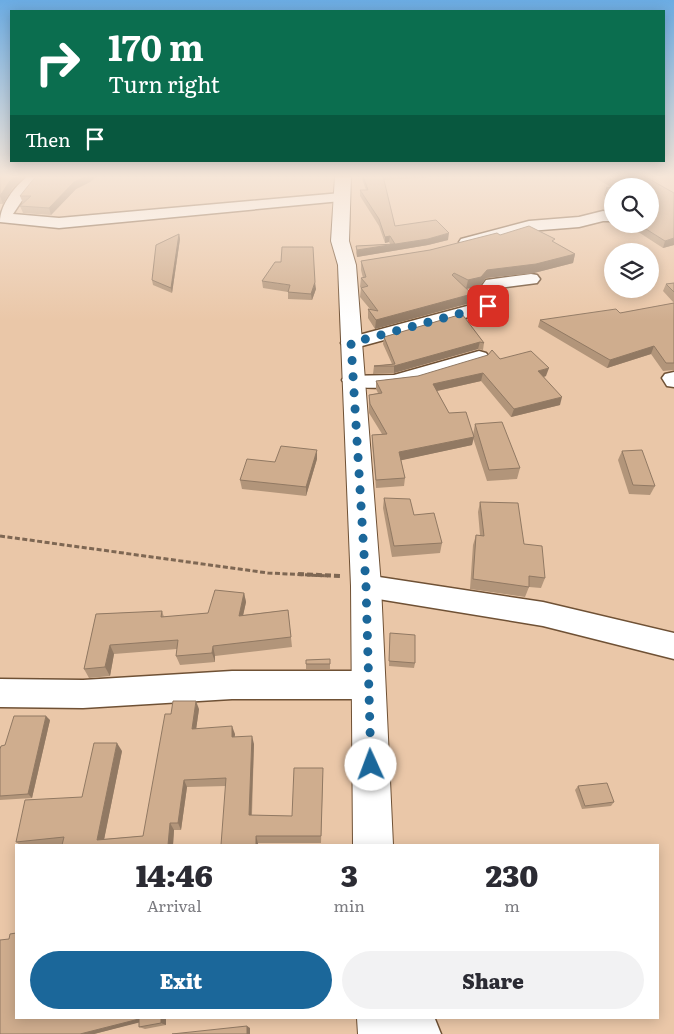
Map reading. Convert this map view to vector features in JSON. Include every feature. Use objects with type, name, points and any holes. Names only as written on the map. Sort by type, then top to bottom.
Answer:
[{"type":"street","points":[[341,224],[340,240],[356,264],[351,343],[352,380],[366,582],[373,844]]},
{"type":"street","points":[[454,246],[529,226],[551,224]]},
{"type":"street","points":[[351,343],[488,306],[496,301],[490,287],[492,284],[531,279]]},
{"type":"street","points":[[352,380],[396,381],[479,357]]},
{"type":"street","points":[[366,582],[543,614],[674,646]]},
{"type":"street","points":[[0,693],[83,694],[232,685],[368,685]]},
{"type":"path","points":[[0,536],[268,573],[366,582]]},
{"type":"building","points":[[381,224],[395,224],[395,226],[440,224],[449,233],[428,239],[357,250],[356,246],[395,244],[390,236],[385,237]]},
{"type":"building","points":[[659,224],[674,224],[674,238],[665,241],[652,233],[659,233]]},
{"type":"building","points":[[529,226],[555,239],[552,241],[575,254],[536,264],[487,270],[481,277],[468,280],[454,273],[452,275],[472,294],[376,320],[368,309],[378,311],[361,288],[368,286],[361,278],[366,277],[361,261],[430,250],[497,233],[500,235]]},
{"type":"building","points":[[179,234],[171,288],[152,280],[156,245]]},
{"type":"building","points":[[282,247],[313,247],[315,282],[311,294],[288,292],[290,285],[262,281],[275,262],[281,262]]},
{"type":"building","points":[[674,283],[674,292],[666,284]]},
{"type":"building","points":[[674,303],[674,363],[666,363],[654,346],[610,360],[540,320],[616,309],[620,313]]},
{"type":"building","points":[[462,314],[484,343],[480,342],[394,366],[374,366],[395,364],[384,337]]},
{"type":"building","points":[[492,350],[500,359],[531,351],[549,368],[538,371],[562,397],[514,409],[483,373],[433,384],[449,413],[466,412],[474,437],[399,452],[405,478],[376,480],[372,435],[387,434],[370,404],[369,395],[382,393],[376,381],[418,376],[488,355]]},
{"type":"building","points":[[502,422],[520,468],[489,470],[475,424]]},
{"type":"building","points":[[281,446],[317,450],[306,487],[240,480],[247,459],[275,462]]},
{"type":"building","points":[[642,450],[655,486],[633,485],[622,451]]},
{"type":"building","points":[[384,498],[410,499],[414,515],[434,513],[442,543],[394,546]]},
{"type":"building","points":[[480,502],[518,503],[524,544],[542,546],[545,578],[529,576],[529,587],[473,579],[476,535],[484,536]]},
{"type":"building","points":[[215,590],[244,593],[239,616],[288,610],[291,637],[213,646],[212,653],[176,656],[178,640],[110,645],[105,667],[84,669],[96,614],[162,611],[161,617],[208,613]]},
{"type":"building","points":[[390,633],[415,635],[415,663],[389,661]]},
{"type":"building","points":[[330,659],[330,664],[306,664],[306,660]]},
{"type":"building","points":[[173,701],[196,701],[192,729],[232,726],[232,737],[252,736],[249,815],[292,816],[294,768],[323,768],[321,836],[256,836],[256,844],[221,844],[226,778],[184,780],[178,823],[170,823],[168,844],[62,844],[64,837],[16,842],[25,800],[82,797],[94,743],[117,743],[97,840],[143,836],[165,714],[171,714]]},
{"type":"building","points":[[14,716],[46,716],[28,794],[0,796],[0,749],[1,746],[5,745]]},
{"type":"building","points":[[607,783],[614,802],[585,806],[578,786]]},
{"type":"building","points":[[15,933],[15,1019],[139,1019],[80,1034],[0,1034],[0,940],[9,939],[10,934]]},
{"type":"building","points":[[139,1019],[161,1019],[161,1023],[139,1027]]},
{"type":"building","points":[[247,1026],[247,1034],[172,1034]]},
{"type":"route","points":[[371,765],[366,586],[351,343],[488,306]]}]
